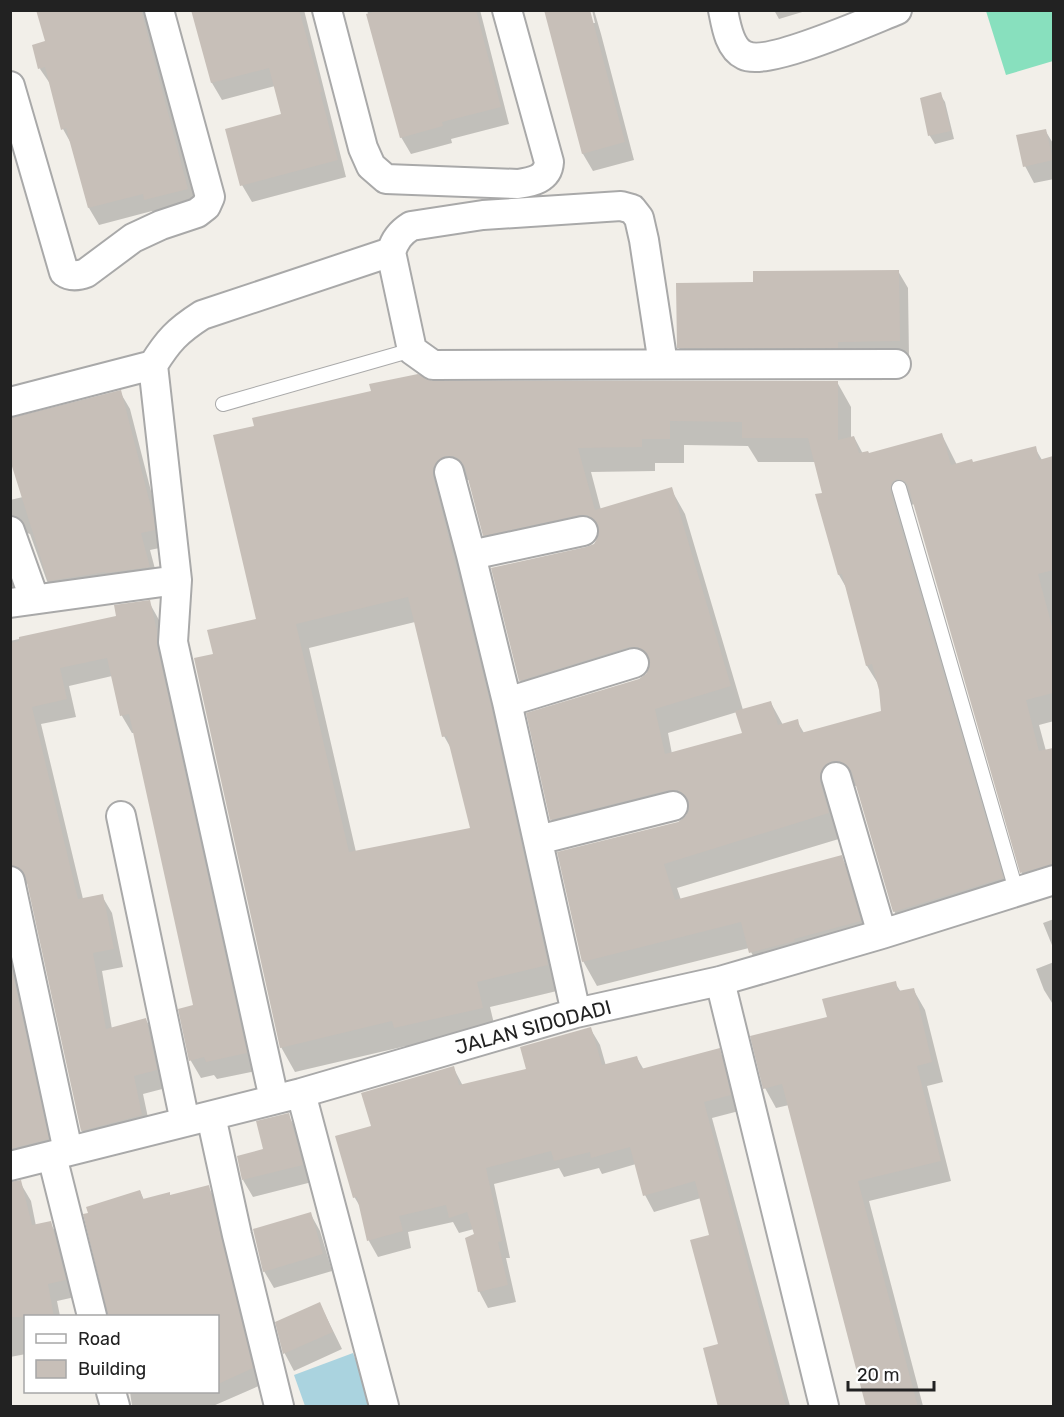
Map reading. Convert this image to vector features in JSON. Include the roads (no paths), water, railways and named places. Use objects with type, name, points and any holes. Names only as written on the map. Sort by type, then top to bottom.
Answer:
[{"type":"street","points":[[10,86],[64,272],[78,276],[86,273],[133,238],[161,225],[197,213],[206,206],[210,196],[159,10]]},
{"type":"street","points":[[327,10],[363,148],[371,166],[386,179],[518,184],[538,180],[545,174],[549,162],[507,10]]},
{"type":"street","points":[[723,10],[735,49],[753,58],[785,52],[897,10]]},
{"type":"street","points":[[663,364],[645,240],[639,218],[627,206],[483,214],[426,222],[402,231],[395,240],[391,252],[412,350],[433,365],[896,364]]},
{"type":"street","points":[[384,1407],[287,1096],[173,642],[177,580],[153,365],[168,341],[202,315],[391,252]]},
{"type":"street","points":[[10,402],[153,365]]},
{"type":"street","points":[[449,472],[507,702],[576,1013]]},
{"type":"street","points":[[10,531],[22,601],[177,580]]},
{"type":"street","points":[[471,555],[583,531]]},
{"type":"street","points":[[507,702],[634,663]]},
{"type":"street","points":[[836,777],[882,934]]},
{"type":"street","points":[[538,840],[673,806]]},
{"type":"street","points":[[120,816],[198,1119],[237,1234],[279,1407]]},
{"type":"street","name":"JALAN SIDODADI","points":[[10,1166],[287,1096],[576,1013],[720,981],[882,934],[1053,880]]},
{"type":"street","points":[[10,881],[92,1315]]},
{"type":"street","points":[[720,981],[824,1407]]},
{"type":"lane","points":[[223,404],[412,350]]},
{"type":"lane","points":[[899,488],[1016,890]]},
{"type":"water","points":[[353,1353],[373,1406],[305,1406],[294,1375]]}]
